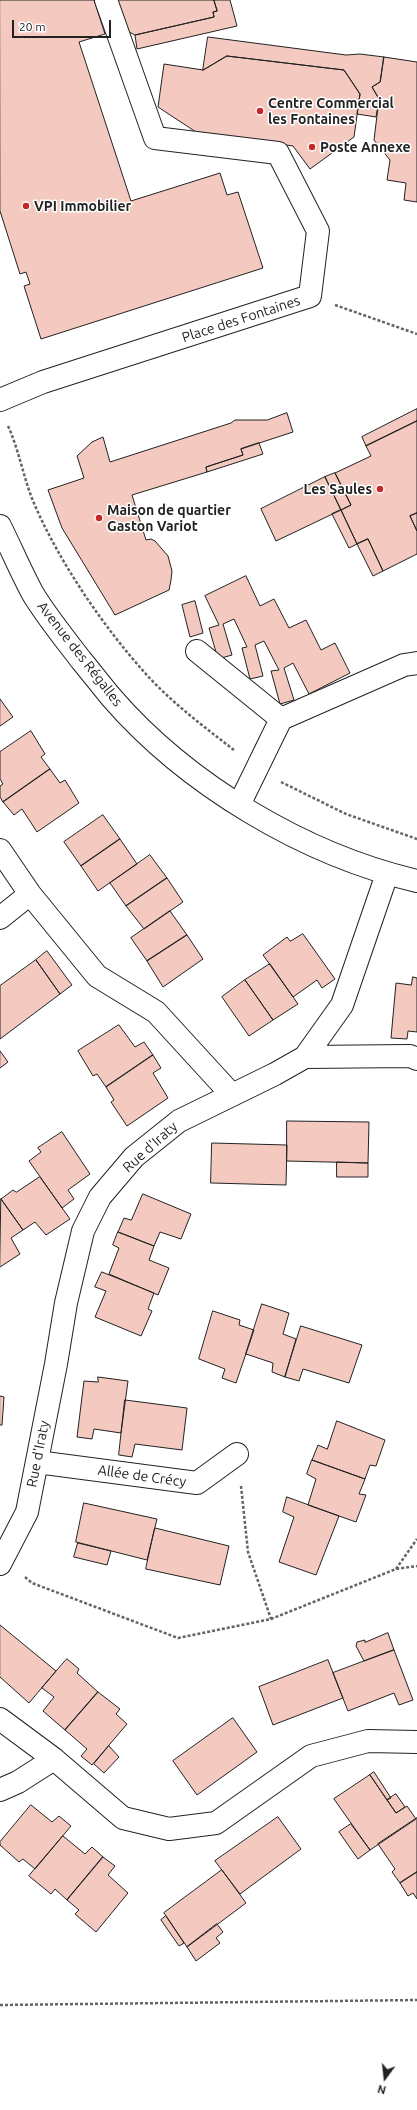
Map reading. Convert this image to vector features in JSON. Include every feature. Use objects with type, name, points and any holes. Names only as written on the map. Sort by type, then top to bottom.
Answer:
[{"type":"street","name":"Place des Fontaines","points":[[0,400],[43,382],[310,296],[318,231],[278,153],[155,138],[106,0]]},
{"type":"street","name":"Avenue des Régalles","points":[[0,526],[33,594],[69,644],[112,698],[154,740],[192,772],[239,805],[304,841],[387,874],[417,881]]},
{"type":"street","points":[[197,650],[281,719]]},
{"type":"street","points":[[239,805],[281,719],[404,665],[417,663]]},
{"type":"street","points":[[0,850],[30,894],[97,976],[156,1012],[232,1095]]},
{"type":"street","name":"Rue d'Iraty","points":[[2,1563],[27,1512],[56,1364],[66,1303],[83,1231],[100,1197],[134,1157],[179,1121],[276,1074],[304,1057],[342,1005],[387,874]]},
{"type":"street","points":[[0,918],[30,894]]},
{"type":"street","points":[[304,1057],[410,1056],[417,1059]]},
{"type":"street","name":"Allée de Crécy","points":[[37,1462],[197,1484],[237,1454]]},
{"type":"street","points":[[0,1719],[54,1759],[123,1818],[169,1829],[216,1823],[311,1756],[368,1741],[417,1742]]},
{"type":"street","points":[[0,1790],[18,1782],[54,1759]]},
{"type":"path","points":[[310,296],[417,334]]},
{"type":"path","points":[[237,1454],[248,1552],[271,1618]]},
{"type":"path","points":[[396,1569],[417,1539]]},
{"type":"path","points":[[2,1563],[32,1583],[178,1638],[271,1618],[396,1569],[417,1566]]},
{"type":"path","points":[[0,2005],[417,2000]]},
{"type":"building","points":[[0,0],[94,0],[105,34],[79,42],[131,201],[220,173],[227,195],[238,192],[263,268],[41,339],[24,286],[30,284],[26,272],[20,274],[0,211]]},
{"type":"building","points":[[116,0],[214,0],[217,11],[213,12],[214,17],[135,35],[129,32],[124,33]]},
{"type":"building","points":[[214,0],[230,0],[237,26],[137,49],[135,35],[214,17],[213,12],[217,11]]},
{"type":"building","points":[[208,37],[346,55],[360,54],[384,57],[380,82],[372,87],[379,99],[376,117],[357,114],[360,94],[344,70],[227,56],[203,70]]},
{"type":"building","name":"Centre Commercial les Fontaines","points":[[227,56],[344,70],[360,94],[354,137],[310,169],[293,146],[196,132],[158,107],[164,64],[203,70]]},
{"type":"building","points":[[384,57],[417,62],[417,202],[404,200],[406,183],[387,180],[390,160],[374,140],[379,99],[372,87],[380,82]]},
{"type":"building","points":[[417,409],[417,421],[366,446],[362,437]]},
{"type":"building","name":"Maison de quartier Gaston Variot","points":[[287,413],[293,432],[241,449],[243,455],[206,467],[207,472],[132,495],[146,540],[151,539],[155,541],[168,556],[172,571],[171,580],[169,590],[115,615],[62,528],[48,490],[84,478],[77,456],[92,442],[103,437],[110,462],[231,423],[235,420],[267,420]]},
{"type":"building","name":"Les Saules","points":[[417,421],[417,513],[410,516],[417,531],[417,554],[383,571],[368,539],[357,544],[341,510],[351,505],[335,473],[371,456],[366,446]]},
{"type":"building","points":[[259,443],[263,454],[207,472],[206,467],[243,455],[241,449]]},
{"type":"building","points":[[335,473],[351,505],[341,510],[325,477]]},
{"type":"building","points":[[325,477],[341,510],[276,541],[261,509]]},
{"type":"building","points":[[341,510],[357,544],[349,548],[332,514]]},
{"type":"building","points":[[417,513],[417,531],[410,516]]},
{"type":"building","points":[[368,539],[383,571],[373,576],[357,544]]},
{"type":"building","points":[[246,576],[260,606],[274,599],[289,628],[306,620],[321,650],[335,643],[350,673],[309,694],[293,663],[284,668],[294,700],[280,704],[271,671],[279,670],[264,641],[255,645],[263,676],[250,679],[242,648],[247,647],[234,619],[223,624],[232,655],[218,659],[209,628],[219,625],[205,596]]},
{"type":"building","points":[[195,601],[203,633],[190,637],[182,605]]},
{"type":"building","points":[[0,699],[13,717],[0,726]]},
{"type":"building","points":[[31,731],[45,754],[41,757],[50,769],[3,802],[0,797],[0,786],[3,784],[0,779],[0,752]]},
{"type":"building","points":[[50,769],[60,783],[65,780],[79,803],[37,832],[22,809],[14,815],[3,802]]},
{"type":"building","points":[[103,815],[120,839],[81,866],[64,842]]},
{"type":"building","points":[[120,839],[137,864],[98,891],[81,866]]},
{"type":"building","points":[[150,855],[167,878],[126,906],[110,883]]},
{"type":"building","points":[[167,878],[183,902],[144,929],[126,906]]},
{"type":"building","points":[[170,911],[187,935],[147,961],[131,938]]},
{"type":"building","points":[[303,934],[335,979],[322,988],[317,980],[293,997],[263,955],[287,937],[290,941]]},
{"type":"building","points":[[187,935],[203,959],[163,987],[147,961]]},
{"type":"building","points":[[47,951],[72,985],[60,994],[36,960]]},
{"type":"building","points":[[36,960],[60,994],[0,1039],[0,986]]},
{"type":"building","points":[[270,964],[298,1004],[273,1020],[245,980]]},
{"type":"building","points":[[413,977],[417,978],[417,1032],[408,1031],[407,1039],[391,1038],[396,983],[411,985]]},
{"type":"building","points":[[245,980],[273,1020],[249,1036],[222,997]]},
{"type":"building","points":[[119,1025],[135,1047],[144,1042],[153,1055],[106,1087],[97,1074],[93,1076],[78,1051]]},
{"type":"building","points":[[0,1051],[8,1062],[0,1068]]},
{"type":"building","points":[[153,1055],[161,1068],[153,1073],[168,1098],[127,1126],[111,1102],[114,1100],[106,1087]]},
{"type":"building","points":[[287,1121],[369,1122],[368,1163],[287,1161]]},
{"type":"building","points":[[62,1132],[90,1174],[68,1190],[74,1199],[62,1208],[29,1161],[41,1152],[38,1148]]},
{"type":"building","points":[[212,1143],[287,1145],[286,1185],[211,1183]]},
{"type":"building","points":[[337,1162],[368,1163],[368,1177],[337,1177]]},
{"type":"building","points":[[40,1177],[70,1219],[46,1235],[35,1222],[23,1230],[1,1199],[13,1190],[16,1192]]},
{"type":"building","points":[[143,1194],[191,1214],[181,1239],[160,1232],[154,1246],[118,1232],[124,1218],[131,1220]]},
{"type":"building","points":[[1,1199],[23,1230],[11,1238],[20,1254],[0,1267]]},
{"type":"building","points":[[118,1232],[154,1246],[149,1260],[169,1268],[158,1295],[109,1274],[119,1248],[113,1245]]},
{"type":"building","points":[[102,1272],[154,1293],[148,1309],[152,1311],[141,1336],[95,1317],[106,1291],[95,1287]]},
{"type":"building","points":[[262,1304],[289,1313],[283,1334],[296,1339],[285,1377],[272,1372],[273,1363],[246,1354]]},
{"type":"building","points":[[213,1311],[240,1320],[239,1325],[254,1330],[236,1383],[222,1378],[225,1369],[199,1359]]},
{"type":"building","points":[[301,1326],[362,1345],[349,1383],[303,1369],[299,1381],[285,1377]]},
{"type":"building","points":[[98,1377],[128,1381],[121,1433],[94,1429],[92,1439],[77,1437],[84,1381],[98,1382]]},
{"type":"building","points":[[0,1396],[4,1397],[2,1425],[0,1425]]},
{"type":"building","points":[[125,1400],[187,1408],[182,1450],[135,1444],[132,1457],[119,1455]]},
{"type":"building","points":[[337,1421],[385,1440],[376,1466],[370,1465],[365,1479],[312,1460],[318,1445],[327,1449]]},
{"type":"building","points":[[312,1460],[365,1479],[359,1494],[366,1495],[356,1522],[308,1505],[316,1479],[307,1474]]},
{"type":"building","points":[[287,1497],[339,1516],[316,1575],[279,1562],[294,1517],[283,1512]]},
{"type":"building","points":[[84,1503],[157,1519],[147,1560],[76,1542]]},
{"type":"building","points":[[155,1528],[229,1546],[220,1585],[146,1569]]},
{"type":"building","points":[[78,1543],[111,1551],[107,1565],[74,1557]]},
{"type":"building","points":[[0,1625],[56,1671],[29,1703],[0,1677]]},
{"type":"building","points":[[388,1633],[394,1650],[364,1661],[356,1646],[357,1642],[365,1640],[365,1642]]},
{"type":"building","points":[[394,1650],[413,1700],[399,1705],[394,1693],[348,1711],[333,1673]]},
{"type":"building","points":[[67,1659],[79,1669],[77,1673],[98,1692],[65,1730],[43,1711],[54,1697],[42,1688]]},
{"type":"building","points":[[328,1660],[343,1698],[273,1725],[259,1687]]},
{"type":"building","points":[[98,1692],[120,1709],[116,1714],[127,1724],[92,1765],[81,1756],[87,1749],[65,1730]]},
{"type":"building","points":[[233,1718],[257,1752],[197,1795],[173,1761]]},
{"type":"building","points":[[109,1746],[119,1757],[104,1773],[94,1764]]},
{"type":"building","points":[[374,1772],[391,1798],[387,1800],[370,1775]]},
{"type":"building","points":[[370,1775],[396,1813],[407,1806],[416,1819],[370,1850],[334,1799]]},
{"type":"building","points":[[396,1794],[405,1807],[396,1813],[387,1800]]},
{"type":"building","points":[[31,1805],[52,1822],[59,1816],[71,1826],[35,1869],[23,1859],[19,1862],[0,1845],[0,1842]]},
{"type":"building","points":[[278,1817],[301,1849],[240,1894],[215,1861]]},
{"type":"building","points":[[417,1818],[417,1872],[400,1883],[392,1872],[395,1869],[378,1844]]},
{"type":"building","points":[[351,1824],[370,1850],[358,1859],[339,1832]]},
{"type":"building","points":[[63,1836],[85,1854],[92,1847],[103,1857],[67,1900],[55,1889],[51,1894],[29,1876]]},
{"type":"building","points":[[103,1857],[115,1866],[108,1875],[128,1893],[96,1932],[75,1914],[79,1910],[67,1900]]},
{"type":"building","points":[[222,1870],[246,1903],[187,1947],[164,1913]]},
{"type":"building","points":[[417,1872],[417,1899],[413,1893],[408,1896],[400,1883]]},
{"type":"building","points":[[166,1916],[184,1943],[179,1946],[161,1920]]},
{"type":"building","points":[[217,1924],[223,1932],[216,1938],[220,1943],[196,1961],[187,1947]]},
{"type":"place","name":"Centre Commercial les Fontaines","points":[[260,111]]},
{"type":"place","name":"Poste Annexe","points":[[312,147]]},
{"type":"place","name":"VPI Immobilier","points":[[26,206]]},
{"type":"place","name":"Les Saules","points":[[380,489]]},
{"type":"place","name":"Maison de quartier Gaston Variot","points":[[99,518]]}]
